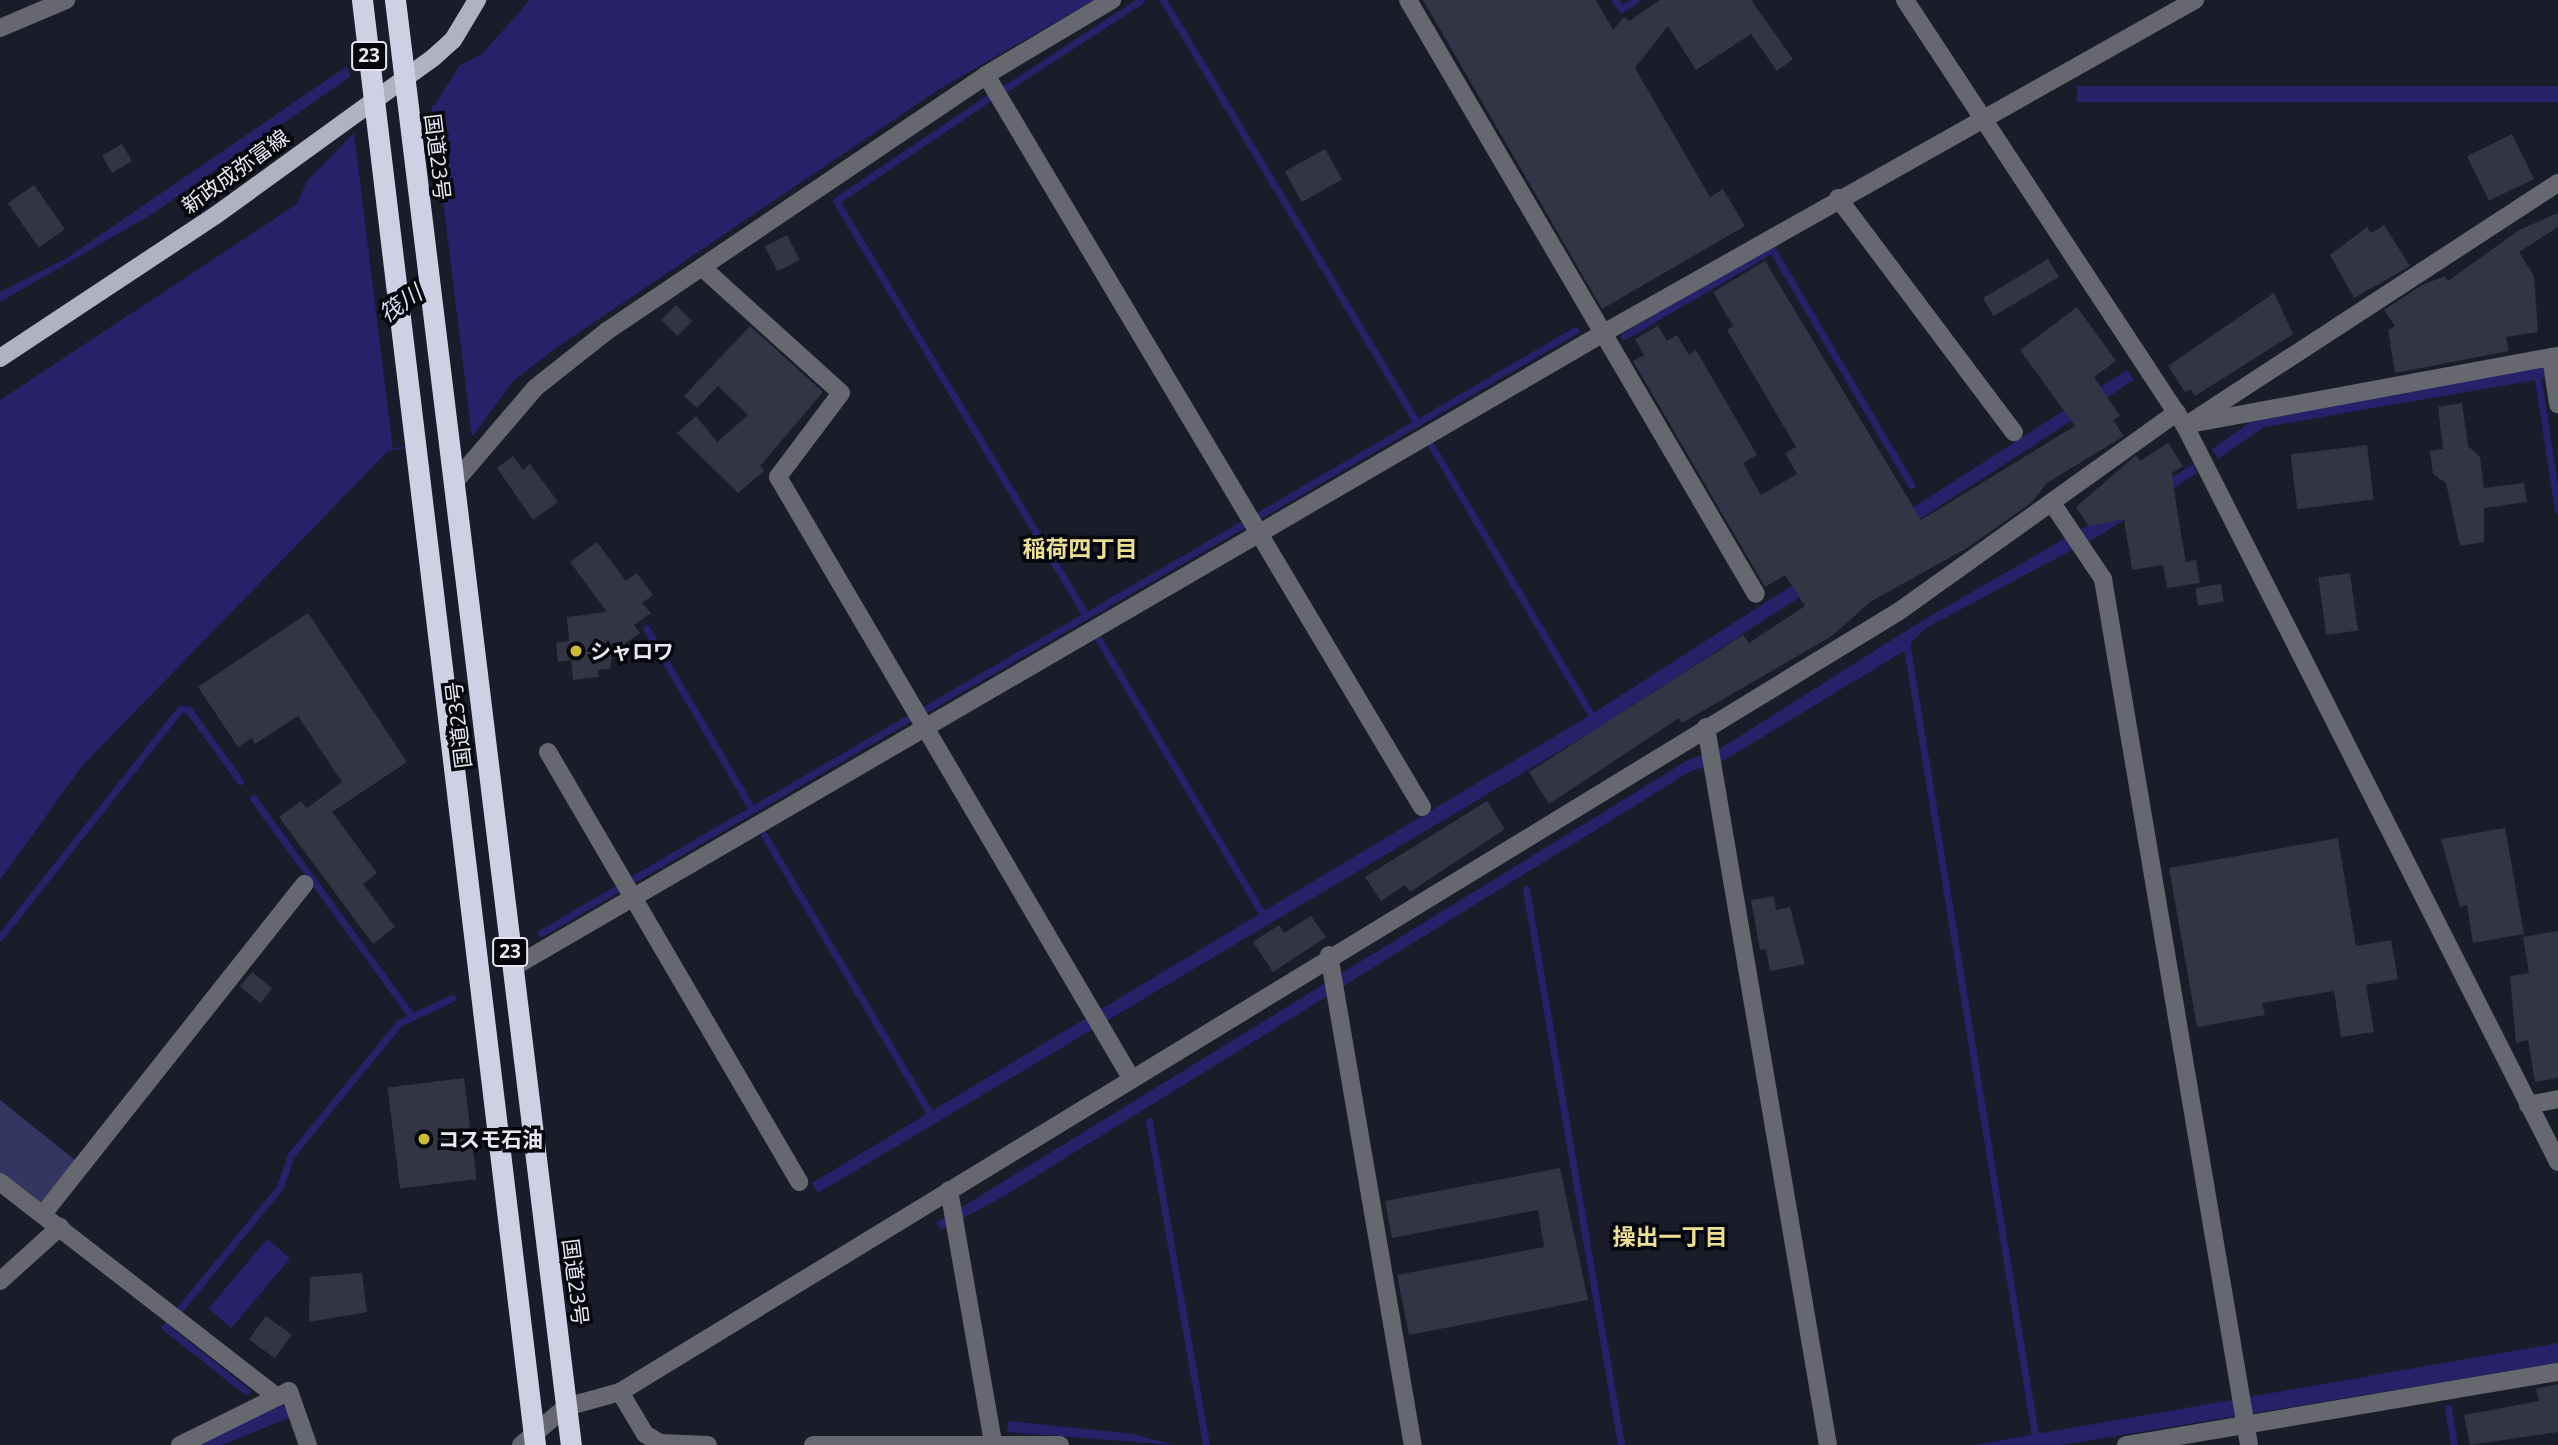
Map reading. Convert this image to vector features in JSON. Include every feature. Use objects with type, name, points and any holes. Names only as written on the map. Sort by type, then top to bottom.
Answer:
[{"type":"highway","name":"国道23号","points":[[362,0],[419,470],[530,1442]]},
{"type":"highway","name":"国道23号","points":[[395,0],[571,1445]]},
{"type":"main road","name":"新政成弥富線","points":[[0,358],[216,215],[405,85],[453,40],[477,0]]},
{"type":"street","points":[[0,27],[66,0]]},
{"type":"street","points":[[454,483],[535,388],[607,331],[705,270],[986,75],[1112,0]]},
{"type":"street","points":[[1408,0],[1600,335],[1755,594]]},
{"type":"street","points":[[1905,0],[2181,419],[2558,1162]]},
{"type":"street","points":[[512,968],[1982,115],[2196,0]]},
{"type":"street","points":[[986,75],[1422,807]]},
{"type":"street","points":[[530,1442],[566,1407],[620,1392],[1131,1078],[1331,964],[1707,736],[1898,612],[2181,419],[2558,183]]},
{"type":"street","points":[[1838,198],[2014,432]]},
{"type":"street","points":[[705,270],[841,393],[778,477],[1131,1078]]},
{"type":"street","points":[[2181,419],[2555,361],[2558,404]]},
{"type":"street","points":[[2054,506],[2104,579],[2249,1445]]},
{"type":"street","points":[[1707,736],[1828,1445]]},
{"type":"street","points":[[548,752],[799,1182]]},
{"type":"street","points":[[43,1214],[305,884]]},
{"type":"street","points":[[1331,964],[1413,1445]]},
{"type":"street","points":[[2528,1105],[2558,1099]]},
{"type":"street","points":[[0,1182],[277,1397]]},
{"type":"street","points":[[949,1190],[993,1442]]},
{"type":"street","points":[[0,1281],[60,1227]]},
{"type":"street","points":[[2126,1445],[2245,1422],[2558,1372]]},
{"type":"street","points":[[180,1445],[289,1391],[308,1445]]},
{"type":"street","points":[[620,1392],[645,1434],[660,1443],[708,1445]]},
{"type":"street","points":[[813,1445],[993,1442],[1057,1445]]},
{"type":"shaded area","points":[[0,1100],[75,1160],[39,1204],[0,1174]]},
{"type":"water","name":"筏川","points":[[530,0],[1094,0],[938,90],[553,350],[511,383],[474,435],[388,451],[82,766],[0,880],[0,400],[297,204],[307,181],[354,133],[435,105],[460,65],[482,54]]},
{"type":"water","points":[[347,66],[350,77],[152,214],[0,302],[0,292],[65,259]]},
{"type":"water","points":[[2077,86],[2558,86],[2558,102],[2077,102]]},
{"type":"water","points":[[2558,364],[2558,376],[2264,427],[2218,459],[2212,449],[2255,419]]},
{"type":"water","points":[[2127,370],[2134,380],[1598,728],[818,1193],[812,1183],[1592,714]]},
{"type":"water","points":[[2194,464],[2197,473],[2102,534],[1924,629],[1904,651],[1723,761],[1691,771],[1004,1196],[941,1230],[936,1223],[1688,760],[1721,748],[1920,622]]},
{"type":"water","points":[[267,1239],[290,1258],[231,1328],[209,1309]]},
{"type":"water","points":[[2558,1343],[2558,1363],[2061,1445],[1974,1445]]},
{"type":"water","points":[[283,1405],[291,1417],[222,1445],[191,1445]]},
{"type":"water","points":[[1008,1421],[1133,1434],[1174,1445],[1007,1432]]},
{"type":"pier","points":[[431,103],[472,438],[393,448],[352,113]]},
{"type":"building","points":[[1423,0],[1596,0],[1613,30],[1624,17],[1629,21],[1660,0],[1751,0],[1793,59],[1777,71],[1751,34],[1696,70],[1668,26],[1635,68],[1710,197],[1723,189],[1745,226],[1602,309]]},
{"type":"building","points":[[2512,134],[2534,179],[2489,201],[2467,156]]},
{"type":"building","points":[[122,144],[132,161],[112,173],[102,156]]},
{"type":"building","points":[[1325,149],[1342,180],[1302,202],[1285,171]]},
{"type":"building","points":[[34,185],[65,229],[39,248],[8,203]]},
{"type":"building","points":[[2558,213],[2558,227],[2519,252],[2534,276],[2538,332],[2506,337],[2509,351],[2395,373],[2388,330],[2395,326],[2384,310],[2422,285],[2445,276],[2448,281],[2519,230]]},
{"type":"building","points":[[2384,225],[2410,266],[2354,298],[2330,255],[2367,227],[2371,233]]},
{"type":"building","points":[[787,235],[800,260],[777,271],[765,246]]},
{"type":"building","points":[[2048,259],[2059,277],[1994,316],[1983,298]]},
{"type":"building","points":[[1765,261],[1921,520],[2075,426],[2020,350],[2077,307],[2116,361],[2094,377],[2120,416],[2113,420],[2124,436],[2047,483],[2031,503],[1967,548],[1870,602],[1832,636],[1682,723],[1679,718],[1549,804],[1529,772],[1743,635],[1749,643],[1805,606],[1785,575],[1765,587],[1633,361],[1644,355],[1635,339],[1658,326],[1667,341],[1677,335],[1689,355],[1696,350],[1757,455],[1743,463],[1761,495],[1797,474],[1785,453],[1796,447],[1727,330],[1733,326],[1713,292]]},
{"type":"building","points":[[2274,293],[2293,334],[2195,396],[2191,389],[2185,392],[2168,366]]},
{"type":"building","points":[[676,305],[692,321],[677,336],[661,320]]},
{"type":"building","points":[[750,326],[823,392],[760,466],[764,471],[738,493],[677,433],[696,416],[717,442],[748,415],[718,386],[697,408],[684,396]]},
{"type":"building","points":[[2462,403],[2468,446],[2480,457],[2484,488],[2524,483],[2527,502],[2484,508],[2484,542],[2460,546],[2446,483],[2433,474],[2430,451],[2443,449],[2438,407]]},
{"type":"building","points":[[2168,443],[2183,466],[2172,473],[2177,510],[2186,562],[2196,560],[2200,583],[2167,588],[2163,565],[2132,570],[2124,519],[2089,526],[2076,507],[2136,455],[2140,461]]},
{"type":"building","points":[[2367,445],[2374,500],[2297,509],[2291,454]]},
{"type":"building","points":[[513,456],[523,470],[530,464],[558,502],[533,520],[497,468]]},
{"type":"building","points":[[597,542],[626,581],[637,573],[653,595],[642,603],[651,613],[634,625],[640,633],[613,652],[610,669],[598,670],[599,677],[573,680],[571,660],[558,662],[556,643],[569,641],[567,617],[607,612],[570,562]]},
{"type":"building","points":[[2350,573],[2358,630],[2326,635],[2318,577]]},
{"type":"building","points":[[2221,584],[2224,602],[2198,606],[2195,588]]},
{"type":"building","points":[[308,613],[407,762],[332,812],[377,873],[363,884],[395,927],[373,944],[279,817],[301,801],[307,808],[342,782],[298,716],[255,744],[252,738],[238,747],[198,687]]},
{"type":"building","points":[[1487,801],[1505,829],[1410,892],[1405,885],[1381,901],[1365,877]]},
{"type":"building","points":[[2505,828],[2524,934],[2473,943],[2467,905],[2460,907],[2441,839]]},
{"type":"building","points":[[2338,838],[2356,946],[2391,940],[2398,979],[2366,985],[2374,1032],[2341,1037],[2334,991],[2262,1003],[2265,1015],[2197,1027],[2169,868]]},
{"type":"building","points":[[1774,896],[1776,910],[1790,907],[1805,964],[1770,971],[1766,949],[1760,950],[1751,900]]},
{"type":"building","points":[[1311,916],[1326,937],[1273,972],[1253,942],[1279,925],[1284,933]]},
{"type":"building","points":[[2558,931],[2558,1078],[2535,1082],[2528,1040],[2516,1043],[2510,976],[2529,973],[2523,937]]},
{"type":"building","points":[[252,972],[272,988],[260,1003],[240,987]]},
{"type":"building","points":[[464,1078],[476,1179],[400,1189],[388,1087]]},
{"type":"building","points":[[1560,1168],[1588,1300],[1409,1335],[1397,1275],[1544,1247],[1538,1210],[1392,1238],[1385,1201]]},
{"type":"building","points":[[362,1273],[367,1312],[309,1322],[310,1277]]},
{"type":"building","points":[[266,1316],[292,1335],[275,1358],[249,1339]]},
{"type":"building","points":[[2558,1384],[2558,1432],[2470,1445],[2464,1415],[2539,1401],[2536,1389]]},
{"type":"waterway","points":[[1006,88],[1141,0]]},
{"type":"waterway","points":[[1163,0],[1415,420]]},
{"type":"waterway","points":[[1615,0],[1621,9],[1636,0]]},
{"type":"waterway","points":[[987,99],[836,201],[1083,611]]},
{"type":"waterway","points":[[1624,336],[1772,249],[1911,485]]},
{"type":"waterway","points":[[1259,515],[1575,330]]},
{"type":"waterway","points":[[2537,373],[2558,510]]},
{"type":"waterway","points":[[1431,445],[1595,721]]},
{"type":"waterway","points":[[927,708],[1245,523]]},
{"type":"waterway","points":[[646,628],[749,804]]},
{"type":"waterway","points":[[1099,640],[1261,912]]},
{"type":"waterway","points":[[1906,641],[2035,1435]]},
{"type":"waterway","points":[[0,937],[180,709],[188,709],[240,781]]},
{"type":"waterway","points":[[635,878],[909,718]]},
{"type":"waterway","points":[[253,798],[412,1017]]},
{"type":"waterway","points":[[764,835],[933,1118]]},
{"type":"waterway","points":[[541,933],[618,888]]},
{"type":"waterway","points":[[1526,889],[1621,1445]]},
{"type":"waterway","points":[[246,1391],[165,1327],[280,1187],[291,1155],[399,1023],[452,998]]},
{"type":"waterway","points":[[1149,1121],[1206,1445]]},
{"type":"waterway","points":[[2448,1408],[2454,1445]]},
{"type":"place","name":"シャロワ","points":[[576,651]]},
{"type":"place","name":"コスモ石油","points":[[424,1139]]},
{"type":"district","name":"稲荷四丁目","points":[[1080,548]]},
{"type":"district","name":"操出一丁目","points":[[1670,1236]]}]
